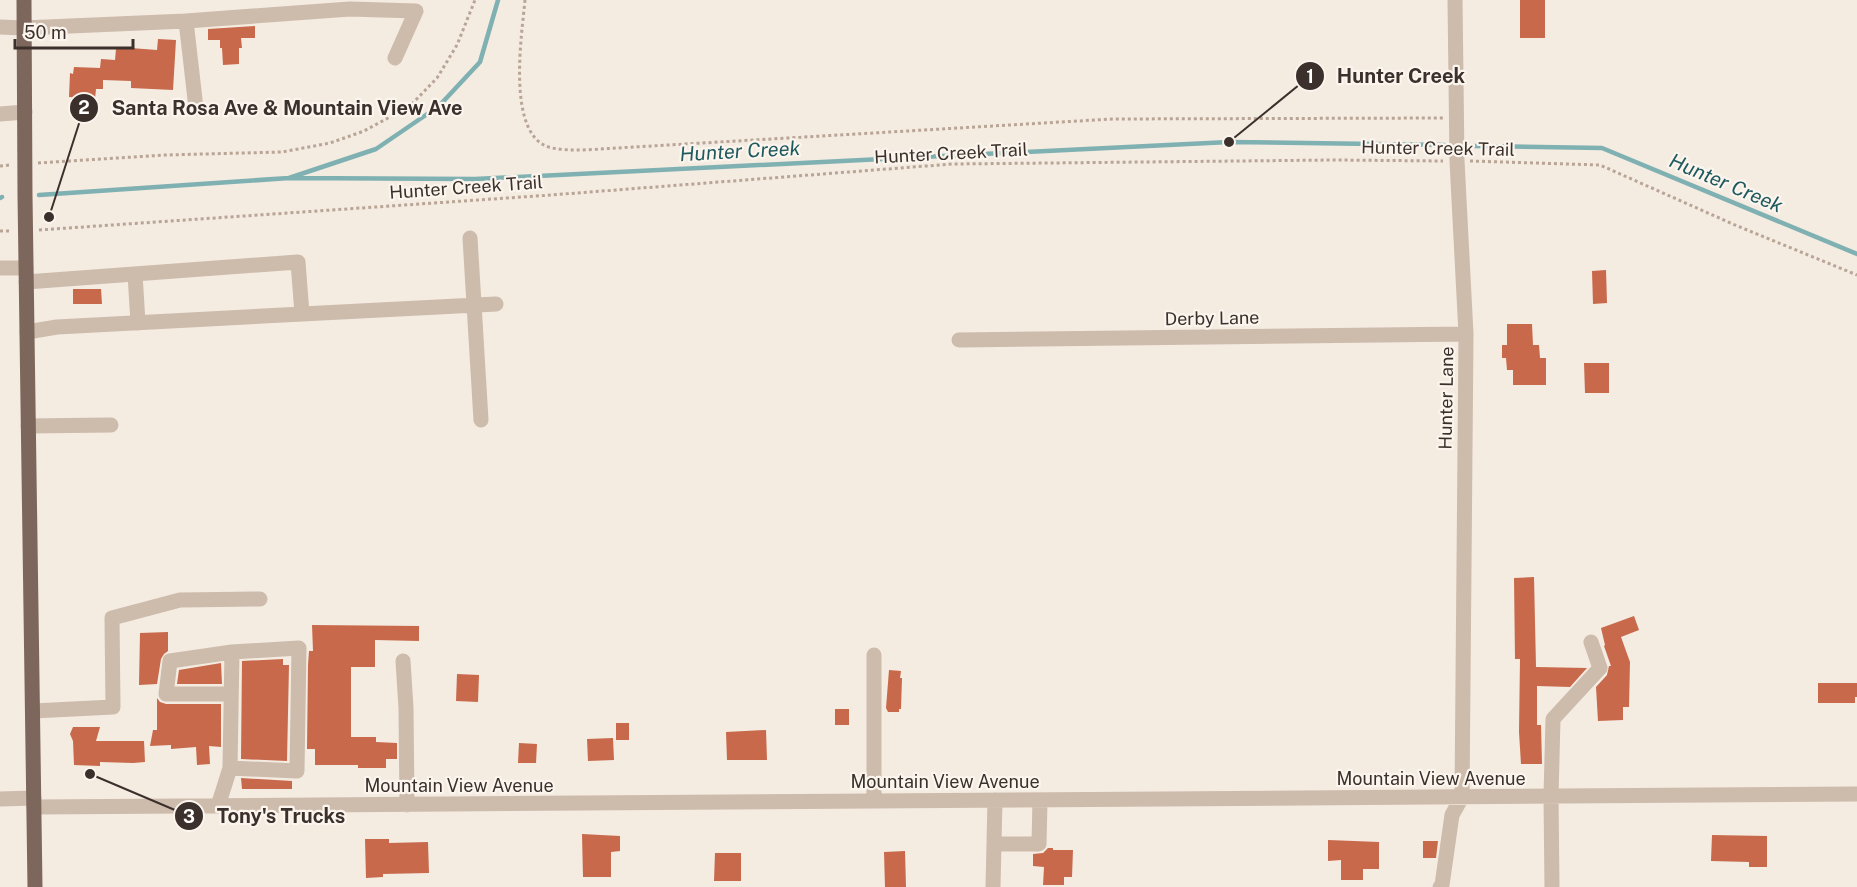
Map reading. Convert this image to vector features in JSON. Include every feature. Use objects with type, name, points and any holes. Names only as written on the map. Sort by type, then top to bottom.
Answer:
[{"type":"main road","points":[[24,0],[36,887]]},
{"type":"street","name":"Hunter Lane","points":[[1455,0],[1457,161],[1466,334],[1462,797]]},
{"type":"street","points":[[0,27],[186,21],[350,9],[416,11],[395,58]]},
{"type":"street","points":[[186,21],[196,108]]},
{"type":"street","points":[[0,114],[25,112]]},
{"type":"street","points":[[470,238],[481,420]]},
{"type":"street","points":[[0,268],[26,275],[69,279],[298,262],[302,314]]},
{"type":"street","points":[[135,274],[138,323]]},
{"type":"street","points":[[27,332],[138,323],[496,304]]},
{"type":"street","name":"Derby Lane","points":[[958,340],[1466,334]]},
{"type":"street","points":[[28,426],[111,425]]},
{"type":"street","points":[[33,711],[113,707],[112,618],[180,600],[260,599]]},
{"type":"street","points":[[1552,887],[1553,719],[1600,668],[1591,642]]},
{"type":"street","points":[[230,768],[297,771],[299,648],[232,652],[170,661],[166,694],[231,694]]},
{"type":"street","points":[[218,806],[230,768],[232,652]]},
{"type":"street","points":[[874,655],[874,801]]},
{"type":"street","points":[[403,661],[407,805]]},
{"type":"street","name":"Mountain View Avenue","points":[[0,799],[34,803],[218,806],[1857,794]]},
{"type":"street","points":[[1440,887],[1452,815],[1462,797]]},
{"type":"street","points":[[993,887],[995,800]]},
{"type":"street","points":[[994,843],[1039,843],[1040,800]]},
{"type":"path","points":[[25,164],[165,155],[282,152],[330,143],[364,131],[410,106],[437,78],[457,45],[475,0]]},
{"type":"path","points":[[525,0],[520,52],[520,93],[523,112],[525,121],[536,139],[550,148],[577,150],[617,148],[1112,119],[1458,118]]},
{"type":"path","name":"Hunter Creek Trail","points":[[26,230],[551,195],[952,164],[1457,161],[1600,165],[1735,225],[1857,275]]},
{"type":"building","points":[[1520,0],[1545,0],[1545,38],[1520,38]]},
{"type":"building","points":[[255,26],[255,38],[241,38],[239,64],[223,65],[220,40],[208,40],[208,29]]},
{"type":"building","points":[[158,39],[176,40],[173,90],[131,88],[131,81],[103,80],[103,89],[96,89],[95,99],[69,97],[70,73],[73,74],[74,67],[100,68],[101,59],[115,60],[118,47],[157,50]]},
{"type":"building","points":[[1606,270],[1607,303],[1593,304],[1592,271]]},
{"type":"building","points":[[73,289],[101,289],[102,304],[73,304]]},
{"type":"building","points":[[1507,324],[1532,324],[1533,345],[1539,345],[1540,358],[1546,358],[1546,385],[1513,385],[1513,370],[1507,370],[1506,358],[1502,358],[1502,345],[1507,345]]},
{"type":"building","points":[[1584,363],[1609,363],[1609,393],[1585,393]]},
{"type":"building","points":[[1534,577],[1536,667],[1587,668],[1570,687],[1537,686],[1537,725],[1541,725],[1542,764],[1521,764],[1520,659],[1515,659],[1514,578]]},
{"type":"building","points":[[1634,616],[1639,630],[1621,637],[1630,662],[1629,707],[1623,707],[1623,720],[1598,721],[1596,687],[1607,675],[1609,666],[1611,666],[1601,628]]},
{"type":"building","points":[[312,625],[419,626],[419,641],[375,640],[375,667],[351,667],[351,737],[376,737],[376,742],[397,743],[397,759],[386,759],[386,768],[358,768],[358,765],[315,765],[315,749],[307,749],[308,665],[309,651],[313,651]]},
{"type":"building","points":[[168,632],[168,651],[161,659],[157,684],[139,685],[140,633]]},
{"type":"building","points":[[283,659],[283,665],[289,665],[287,761],[241,759],[242,661]]},
{"type":"building","points":[[221,663],[222,684],[177,684],[179,670]]},
{"type":"building","points":[[889,670],[901,671],[901,709],[899,712],[888,712],[886,708]]},
{"type":"building","points":[[457,674],[479,675],[478,702],[456,701]]},
{"type":"building","points":[[1818,683],[1857,683],[1855,703],[1818,703]]},
{"type":"building","points":[[157,698],[166,704],[221,704],[221,747],[209,746],[210,764],[197,765],[196,747],[171,749],[171,745],[150,746],[153,730],[157,730]]},
{"type":"building","points":[[835,709],[849,709],[849,725],[835,725]]},
{"type":"building","points":[[616,723],[629,723],[629,740],[616,740]]},
{"type":"building","points":[[73,727],[100,727],[96,741],[144,741],[145,762],[100,762],[100,766],[74,765],[73,741],[70,734]]},
{"type":"building","points":[[766,730],[767,760],[727,760],[726,732]]},
{"type":"building","points":[[613,738],[614,760],[588,761],[587,739]]},
{"type":"building","points":[[519,743],[537,744],[536,763],[518,763]]},
{"type":"building","points":[[241,778],[292,781],[292,789],[242,789]]},
{"type":"building","points":[[582,834],[620,836],[620,851],[611,852],[611,877],[583,877]]},
{"type":"building","points":[[1712,835],[1767,836],[1767,867],[1749,867],[1749,862],[1711,861]]},
{"type":"building","points":[[365,839],[389,839],[389,843],[428,842],[429,873],[383,874],[383,877],[366,878]]},
{"type":"building","points":[[1328,840],[1379,842],[1379,869],[1363,869],[1363,880],[1341,880],[1341,860],[1328,861]]},
{"type":"building","points":[[1423,841],[1438,841],[1436,858],[1423,858]]},
{"type":"building","points":[[1048,848],[1073,850],[1072,877],[1064,877],[1064,885],[1043,885],[1044,867],[1033,866],[1033,854],[1043,853]]},
{"type":"building","points":[[905,851],[906,887],[885,887],[884,852]]},
{"type":"building","points":[[715,853],[741,853],[741,881],[714,881]]},
{"type":"waterway","points":[[39,195],[289,178],[376,149],[439,106],[480,62],[498,0]]},
{"type":"waterway","name":"Hunter Creek","points":[[289,178],[475,179],[1229,142],[1444,145]]},
{"type":"waterway","name":"Hunter Creek","points":[[1474,146],[1602,148],[1857,254]]},
{"type":"place","name":"Hunter Creek","points":[[1229,142]]},
{"type":"place","name":"Santa Rosa Ave & Mountain View Ave","points":[[49,217]]},
{"type":"place","name":"Tony's Trucks","points":[[90,774]]}]
